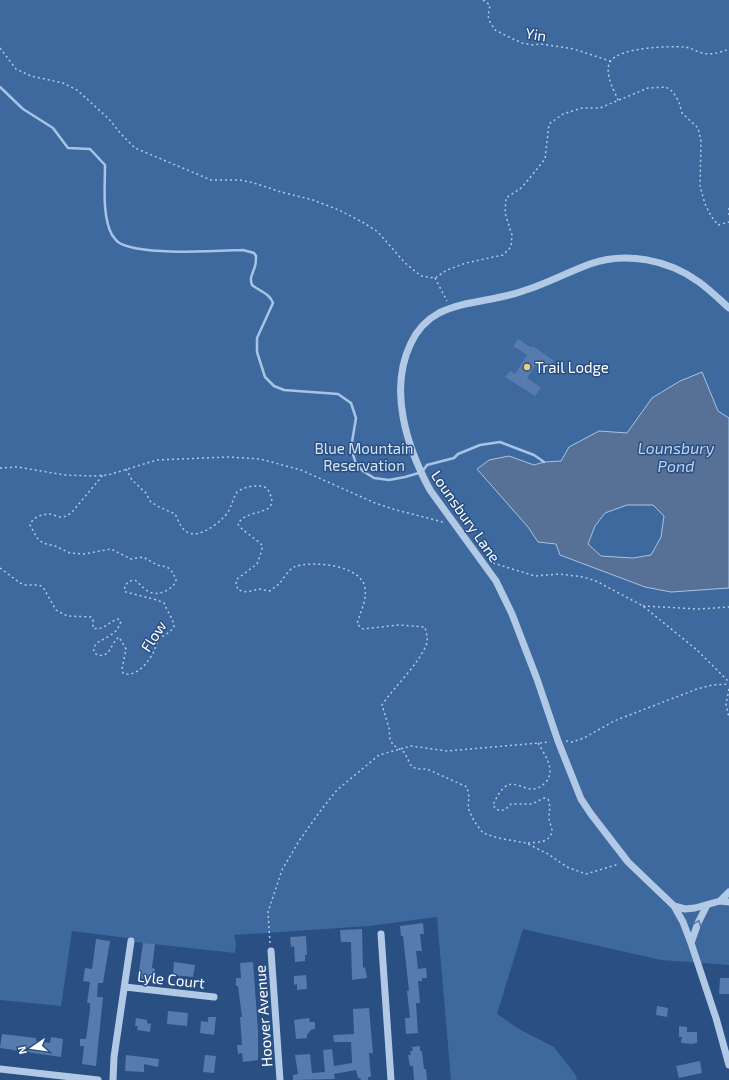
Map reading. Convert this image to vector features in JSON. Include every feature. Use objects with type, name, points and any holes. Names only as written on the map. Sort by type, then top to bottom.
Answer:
[{"type":"street","name":"Lounsbury Lane","points":[[729,308],[699,282],[677,269],[656,261],[642,258],[610,258],[591,263],[523,292],[472,302],[451,308],[425,321],[414,336],[404,356],[401,381],[402,408],[406,434],[423,478],[453,524],[496,581],[512,614],[537,679],[558,741],[581,799],[628,862],[674,906],[683,922],[716,1018],[729,1065]]},
{"type":"street","points":[[720,901],[729,892]]},
{"type":"street","points":[[674,906],[685,909],[695,908],[720,901],[729,902]]},
{"type":"street","points":[[691,943],[698,923],[707,905]]},
{"type":"street","points":[[380,934],[391,1080]]},
{"type":"street","points":[[113,1080],[114,1057],[131,941]]},
{"type":"street","name":"Hoover Avenue","points":[[271,950],[280,1080]]},
{"type":"street","name":"Lyle Court","points":[[124,988],[214,997]]},
{"type":"street","points":[[0,1068],[98,1080]]},
{"type":"path","name":"Yin","points":[[483,0],[490,5],[488,16],[495,30],[511,38],[522,43],[533,45],[541,44],[574,50],[610,61]]},
{"type":"path","points":[[618,100],[611,84],[608,71],[610,61],[619,54],[648,48],[686,47],[701,53],[716,54],[729,49]]},
{"type":"path","points":[[0,48],[16,69],[30,76],[63,83],[77,90],[109,119],[135,148],[210,180],[240,180],[254,183],[313,200],[339,210],[378,232],[405,263],[421,276],[435,278],[447,270],[466,263],[503,255],[511,247],[512,235],[505,213],[506,198],[529,180],[545,158],[549,124],[563,114],[582,108],[600,108],[648,88],[666,87],[673,92],[679,102],[682,113],[698,128],[701,141],[700,186],[705,204],[711,216],[718,225],[729,222]]},
{"type":"path","points":[[729,208],[729,216]]},
{"type":"path","points":[[435,278],[451,308]]},
{"type":"path","points":[[0,468],[17,467],[65,475],[108,475],[156,460],[228,457],[260,459],[301,470],[376,503],[429,519],[453,524]]},
{"type":"path","points":[[126,469],[132,480],[146,493],[150,501],[157,506],[175,514],[181,526],[190,534],[205,532],[224,516],[227,513],[237,492],[250,486],[262,486],[268,488],[272,498],[270,508],[249,514],[240,520],[238,524],[243,530],[250,533],[262,545],[262,550],[257,564],[237,579],[236,583],[238,590],[246,592],[259,589],[270,591],[280,583],[292,568],[307,564],[337,566],[357,574],[365,587],[365,604],[357,624],[363,629],[399,625],[424,627],[427,636],[427,644],[419,658],[382,705],[389,728],[390,739],[393,745],[404,752],[412,767],[427,769],[467,787],[469,797],[468,808],[474,821],[483,832],[498,838],[526,843],[546,841],[549,838],[552,830],[549,819],[550,806],[548,799],[544,798],[532,804],[510,804],[507,808],[501,811],[496,809],[494,805],[506,786],[511,784],[533,789],[541,787],[546,782],[551,770],[548,761],[538,743]]},
{"type":"path","name":"Flow","points":[[0,568],[26,586],[39,585],[43,587],[56,610],[67,616],[91,617],[93,620],[93,628],[105,628],[111,621],[118,619],[121,621],[119,627],[108,637],[96,643],[94,646],[94,654],[107,654],[110,651],[114,640],[119,637],[126,649],[122,669],[123,673],[130,674],[141,668],[150,659],[159,640],[174,627],[174,622],[172,616],[166,611],[164,603],[126,592],[124,590],[125,585],[128,582],[135,580],[148,592],[160,594],[173,587],[176,582],[174,574],[167,567],[157,565],[143,557],[131,559],[111,550],[84,554],[70,553],[55,546],[43,543],[37,538],[30,527],[31,522],[34,519],[45,514],[60,517],[69,515],[103,475]]},
{"type":"path","points":[[482,561],[492,562],[535,576],[560,574],[596,580],[643,606],[697,650],[729,683]]},
{"type":"path","points":[[643,606],[699,609],[729,607]]},
{"type":"path","points":[[271,950],[268,912],[282,870],[320,810],[337,790],[379,755],[398,748],[411,746],[447,751],[558,741],[572,742],[584,738],[614,721],[697,689],[729,683]]},
{"type":"path","points":[[729,689],[726,704],[729,718]]},
{"type":"path","points":[[526,843],[548,854],[567,867],[586,874],[628,862]]},
{"type":"green space","name":"Blue Mountain Reservation","points":[[0,0],[729,0],[729,965],[661,960],[523,929],[497,1014],[519,1029],[554,1047],[575,1074],[577,1080],[451,1080],[437,917],[369,926],[234,935],[236,943],[235,953],[135,942],[135,939],[72,931],[61,1006],[0,1000]]},
{"type":"water","name":"Lounsbury Pond","points":[[702,372],[718,411],[729,418],[729,588],[671,592],[645,587],[560,555],[556,544],[538,542],[528,527],[477,469],[489,460],[509,456],[534,465],[544,462],[561,461],[569,447],[599,431],[627,433],[652,398],[680,381]],"holes":[[[627,505],[653,505],[664,516],[661,537],[651,555],[633,558],[601,556],[588,544],[595,526],[605,513]]]},
{"type":"building","name":"Trail Lodge","points":[[518,339],[532,348],[533,346],[554,361],[548,369],[540,363],[537,367],[535,366],[527,378],[541,388],[535,396],[505,377],[510,371],[515,374],[527,355],[513,346]]},
{"type":"building","points":[[423,923],[424,934],[420,934],[422,951],[416,951],[418,969],[426,968],[427,978],[422,978],[422,981],[418,981],[420,1003],[416,1003],[418,1033],[406,1034],[405,1018],[410,1018],[407,991],[409,991],[403,936],[401,936],[400,926]]},
{"type":"building","points":[[362,929],[363,968],[365,967],[367,978],[352,980],[351,942],[341,942],[340,930]]},
{"type":"building","points":[[306,936],[307,955],[305,955],[305,961],[295,962],[294,946],[291,947],[290,937]]},
{"type":"building","points":[[96,939],[110,941],[103,983],[98,983],[97,997],[103,997],[96,1066],[82,1064],[84,1046],[80,1046],[80,1039],[86,1039],[90,1010],[90,1003],[87,1003],[90,982],[83,981],[85,968],[92,969]]},
{"type":"building","points":[[143,943],[155,944],[152,968],[155,969],[153,980],[138,978]]},
{"type":"building","points":[[174,962],[195,965],[193,977],[173,975]]},
{"type":"building","points":[[253,962],[258,1030],[258,1060],[243,1062],[242,1053],[238,1054],[237,1045],[242,1045],[240,1017],[242,1017],[238,986],[236,986],[236,978],[241,978],[240,963]]},
{"type":"building","points":[[306,975],[307,989],[297,990],[297,984],[294,985],[294,976]]},
{"type":"building","points":[[720,978],[729,978],[729,994],[719,994]]},
{"type":"building","points":[[657,1006],[668,1008],[667,1017],[656,1015]]},
{"type":"building","points":[[369,1008],[373,1053],[369,1053],[371,1077],[368,1077],[368,1080],[361,1080],[358,1078],[356,1070],[334,1074],[335,1079],[293,1080],[293,1075],[298,1074],[295,1055],[310,1054],[312,1073],[325,1072],[323,1050],[332,1049],[334,1066],[352,1063],[351,1042],[334,1042],[333,1035],[354,1034],[353,1009]]},
{"type":"building","points":[[168,1011],[188,1013],[187,1026],[167,1024]]},
{"type":"building","points":[[208,1017],[216,1017],[214,1035],[200,1033],[201,1021],[208,1022]]},
{"type":"building","points":[[136,1018],[147,1020],[147,1023],[151,1024],[150,1032],[137,1030],[138,1026],[135,1026]]},
{"type":"building","points":[[309,1018],[310,1022],[315,1022],[315,1029],[310,1030],[307,1034],[307,1038],[296,1039],[294,1020]]},
{"type":"building","points":[[679,1026],[687,1027],[687,1032],[697,1032],[697,1043],[681,1043],[682,1037],[679,1037]]},
{"type":"building","points":[[2,1034],[36,1038],[36,1041],[50,1043],[51,1037],[63,1039],[61,1057],[0,1048]]},
{"type":"building","points":[[420,1046],[424,1069],[426,1069],[427,1080],[414,1080],[413,1066],[410,1066],[408,1055],[411,1055],[410,1051],[413,1051],[412,1047]]},
{"type":"building","points":[[126,1055],[159,1059],[158,1067],[144,1064],[144,1072],[125,1071]]},
{"type":"building","points":[[205,1055],[216,1056],[214,1073],[203,1072]]},
{"type":"building","points":[[700,1061],[702,1073],[679,1078],[676,1066]]},
{"type":"waterway","points":[[0,87],[23,109],[53,128],[68,148],[90,149],[105,165],[105,210],[109,227],[116,241],[128,246],[159,251],[197,252],[243,250],[254,253],[256,256],[256,261],[251,278],[252,285],[267,295],[273,303],[257,338],[257,352],[265,377],[274,386],[284,390],[338,394],[351,403],[356,418],[351,448],[356,464],[363,471],[374,478],[389,480],[405,477],[422,472],[427,465],[454,458],[458,454],[480,445],[500,442],[534,455],[544,462]]},
{"type":"place","name":"Trail Lodge","points":[[527,367]]}]
